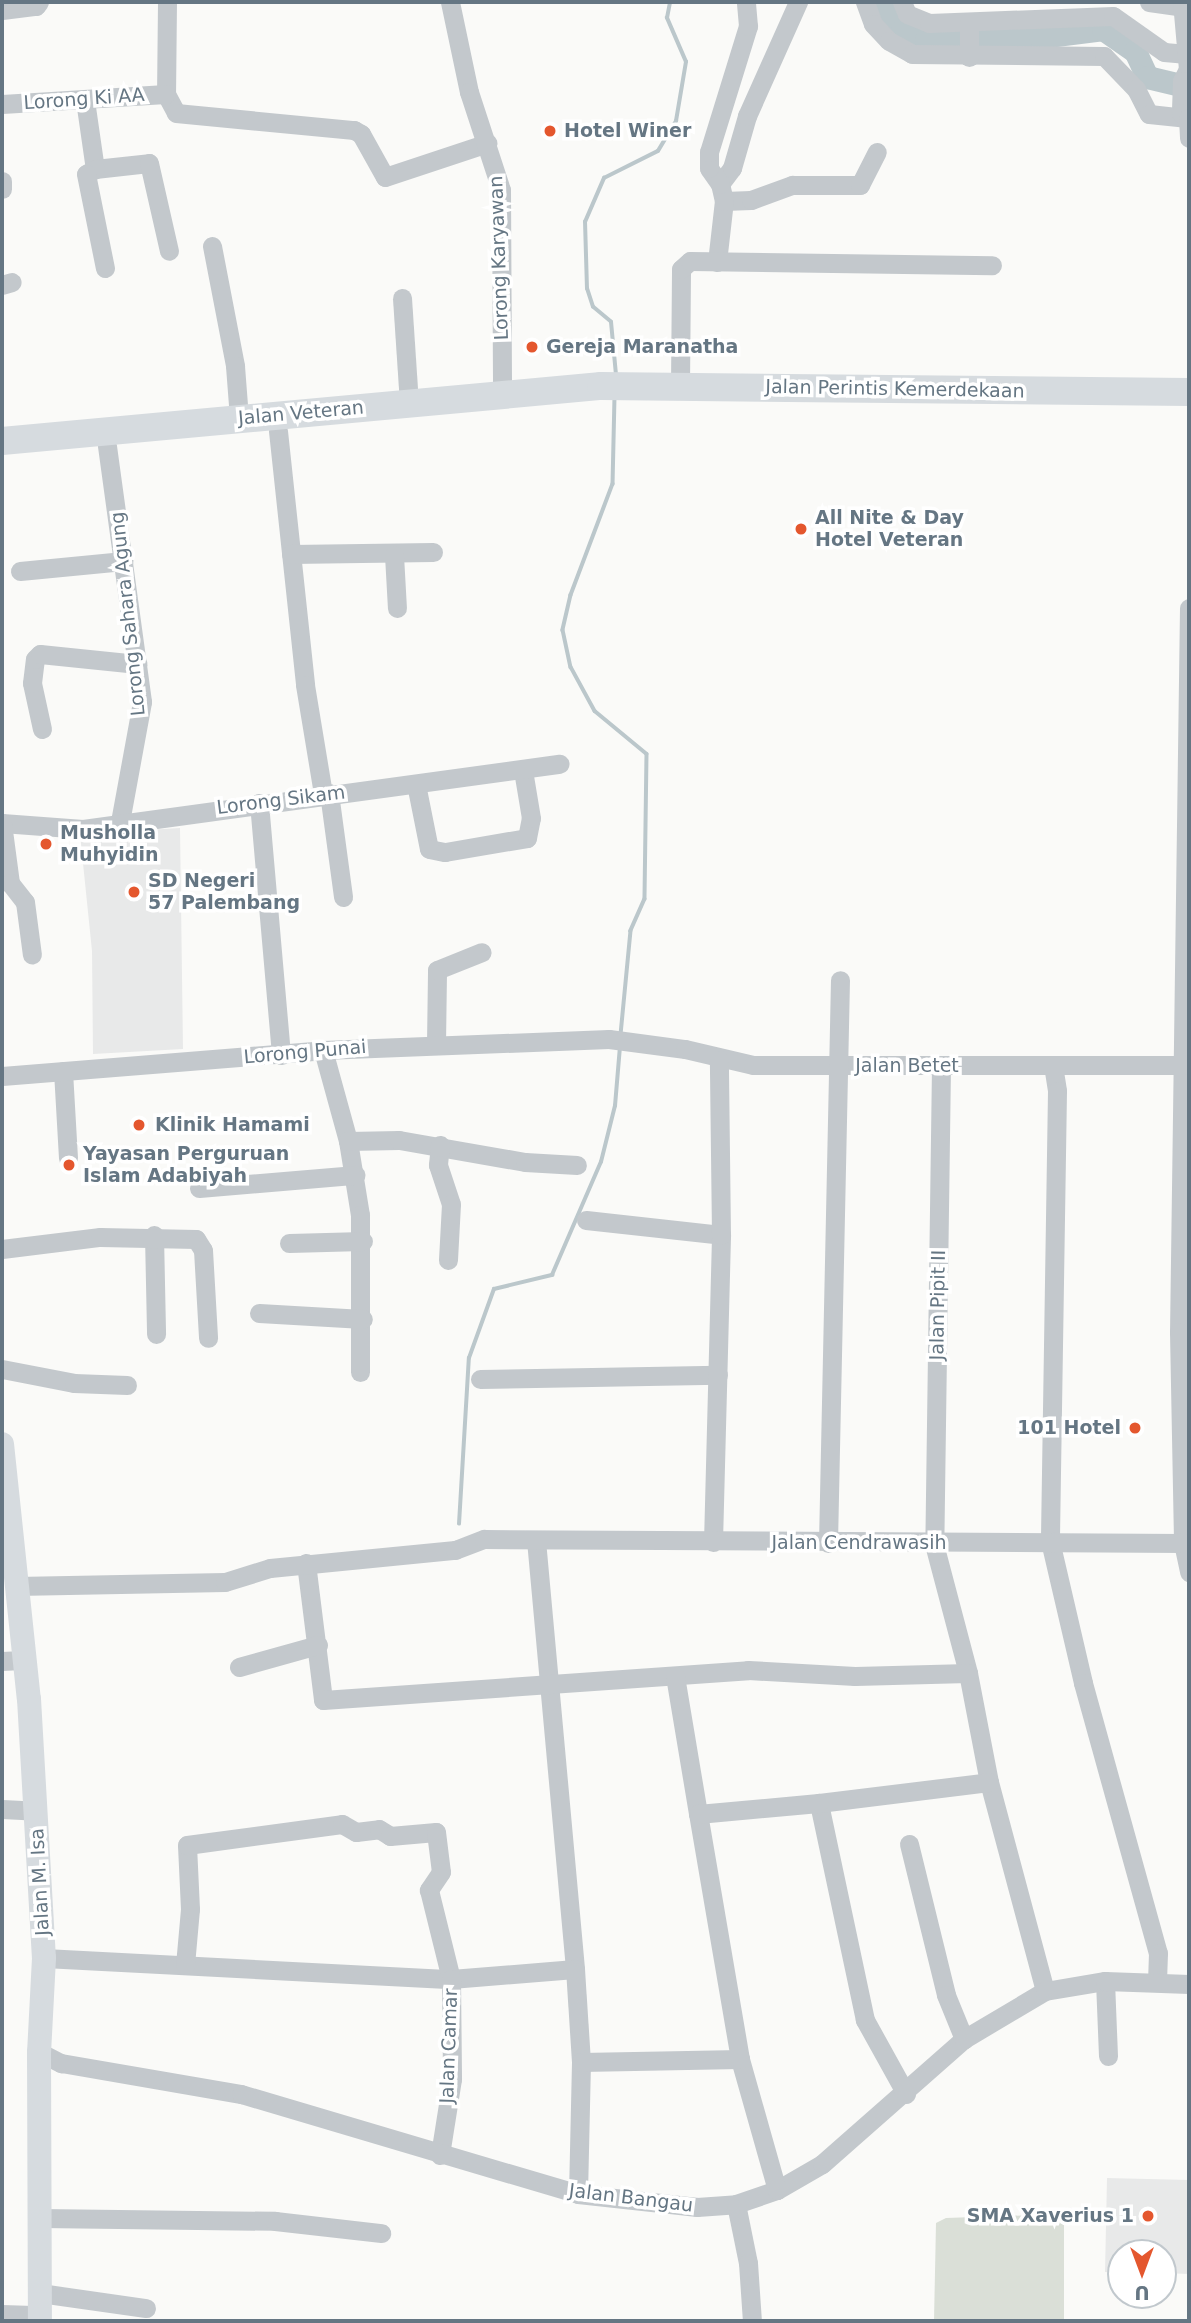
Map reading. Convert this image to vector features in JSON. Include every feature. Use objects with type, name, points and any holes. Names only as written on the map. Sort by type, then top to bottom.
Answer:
[{"type":"highway","name":"Jalan Perintis Kemerdekaan","points":[[680,395],[1189,392]]},
{"type":"highway","name":"Jalan Veteran","points":[[2,441],[502,395],[599,394]]},
{"type":"highway","name":"Jalan Veteran","points":[[2,456],[278,431],[599,394]]},
{"type":"highway","points":[[599,394],[1189,411]]},
{"type":"main road","name":"Jalan M. Isa","points":[[2,1444],[12,1603],[12,1660],[36,1811],[44,1958],[39,2063],[40,2310]]},
{"type":"street","points":[[2,10],[36,6],[39,2]]},
{"type":"street","points":[[167,2],[163,42],[166,94],[176,113],[354,130],[361,134],[385,177],[488,143]]},
{"type":"street","name":"Lorong Karyawan","points":[[450,2],[469,92],[488,143],[501,190],[502,395]]},
{"type":"street","points":[[746,2],[748,26],[720,106],[709,152],[710,172],[722,192],[751,201],[792,185],[860,185],[877,152]]},
{"type":"street","points":[[717,262],[722,192],[747,116],[797,2]]},
{"type":"street","points":[[865,2],[873,24],[904,51],[1104,56],[1136,89],[1149,114],[1185,115]]},
{"type":"street","points":[[902,2],[907,14],[921,20],[969,25],[1113,16],[1187,68]]},
{"type":"street","points":[[1149,2],[1183,4],[1187,68],[1185,115],[1189,138]]},
{"type":"street","points":[[969,25],[969,54]]},
{"type":"street","name":"Lorong Ki AA","points":[[2,104],[166,94]]},
{"type":"street","points":[[85,100],[94,169]]},
{"type":"street","points":[[105,268],[86,174],[94,169],[149,162],[169,251]]},
{"type":"street","points":[[2,181],[2,189]]},
{"type":"street","points":[[212,246],[233,354],[239,418]]},
{"type":"street","points":[[680,395],[681,269],[690,261],[992,265]]},
{"type":"street","points":[[402,298],[409,403]]},
{"type":"street","points":[[278,431],[305,685],[343,897]]},
{"type":"street","name":"Lorong Sahara Agung","points":[[107,446],[124,561],[141,723],[120,822]]},
{"type":"street","points":[[291,554],[394,555],[433,552]]},
{"type":"street","points":[[394,555],[397,608]]},
{"type":"street","points":[[20,571],[124,561]]},
{"type":"street","points":[[1189,608],[1183,1065],[1185,1487],[1182,1543],[1189,1572]]},
{"type":"street","points":[[42,729],[33,683],[35,659],[40,654],[136,663]]},
{"type":"street","name":"Lorong Sikam","points":[[2,823],[67,830],[560,764]]},
{"type":"street","points":[[416,784],[429,849],[445,852],[527,838],[531,818],[523,770]]},
{"type":"street","points":[[259,803],[281,1055]]},
{"type":"street","points":[[2,823],[10,883],[25,902],[33,955]]},
{"type":"street","points":[[436,1044],[437,970],[482,952]]},
{"type":"street","points":[[828,1543],[836,1067],[840,980]]},
{"type":"street","name":"Lorong Punai","points":[[2,1076],[323,1050],[436,1044],[634,1040]]},
{"type":"street","name":"Jalan Betet","points":[[634,1040],[719,1060],[836,1067],[1183,1065]]},
{"type":"street","points":[[323,1050],[348,1141],[363,1241],[360,1371]]},
{"type":"street","points":[[713,1542],[721,1235],[719,1060]]},
{"type":"street","points":[[1054,1065],[1050,1541],[1083,1683],[1158,1953],[1157,1980]]},
{"type":"street","name":"Jalan Pipit II","points":[[941,1066],[934,1544],[968,1673],[989,1782],[1045,1991]]},
{"type":"street","points":[[62,1071],[68,1158]]},
{"type":"street","points":[[348,1141],[440,1145],[525,1162],[577,1166]]},
{"type":"street","points":[[440,1145],[438,1166],[451,1204],[448,1260]]},
{"type":"street","points":[[200,1188],[355,1175]]},
{"type":"street","points":[[586,1220],[721,1235]]},
{"type":"street","points":[[2,1249],[154,1234],[192,1238],[201,1244],[208,1338]]},
{"type":"street","points":[[154,1234],[156,1334]]},
{"type":"street","points":[[289,1243],[363,1241]]},
{"type":"street","points":[[259,1314],[363,1319]]},
{"type":"street","points":[[2,1369],[74,1383],[127,1385]]},
{"type":"street","points":[[480,1379],[718,1375]]},
{"type":"street","name":"Jalan Cendrawasih","points":[[12,1603],[225,1582],[270,1567],[455,1550],[484,1539],[934,1544],[1050,1541],[1182,1543]]},
{"type":"street","points":[[536,1540],[551,1684],[581,2062],[578,2194]]},
{"type":"street","points":[[306,1563],[323,1700],[748,1670],[855,1676],[968,1673]]},
{"type":"street","points":[[239,1667],[318,1645]]},
{"type":"street","points":[[675,1676],[740,2059],[777,2190]]},
{"type":"street","points":[[698,1814],[989,1782]]},
{"type":"street","points":[[819,1802],[865,2020],[906,2094]]},
{"type":"street","points":[[2,1809],[36,1811]]},
{"type":"street","name":"Jalan Camar","points":[[184,1965],[190,1909],[187,1845],[342,1824],[356,1832],[379,1829],[390,1836],[436,1832],[442,1872],[429,1890],[452,1979],[452,2079],[440,2155]]},
{"type":"street","points":[[909,1844],[946,1995],[964,2039]]},
{"type":"street","points":[[44,1958],[452,1979],[575,1969]]},
{"type":"street","name":"Jalan Bangau","points":[[39,2063],[61,2063],[241,2094],[578,2194],[697,2207],[736,2204],[777,2190],[822,2164],[906,2094],[964,2039],[1045,1991],[1105,1981],[1157,1980],[1189,1983]]},
{"type":"street","points":[[1105,1981],[1108,2056]]},
{"type":"street","points":[[581,2062],[702,2063],[740,2059]]},
{"type":"street","points":[[736,2204],[748,2263],[752,2321]]},
{"type":"street","points":[[40,2218],[275,2221],[381,2233]]},
{"type":"street","points":[[2,2314],[40,2310],[146,2308]]},
{"type":"shaded area","name":"SD Negeri 57 Palembang","points":[[180,828],[183,1049],[93,1054],[92,951],[80,834]]},
{"type":"shaded area","name":"SMA Xaverius 1","points":[[1107,2178],[1189,2180],[1189,2274],[1177,2274],[1177,2239],[1107,2239],[1105,2272]]},
{"type":"shaded area","points":[[1064,2214],[1064,2321],[934,2321],[936,2223],[946,2218]]},
{"type":"waterway","points":[[616,375],[611,322],[593,307],[587,289],[585,222],[604,178],[658,151],[676,121],[686,62],[667,18],[670,2]]},
{"type":"waterway","points":[[882,2],[884,12],[902,30],[926,39],[1040,37],[1103,29],[1135,51],[1147,77],[1189,87]]},
{"type":"waterway","points":[[615,397],[613,484],[571,595],[563,630],[571,667],[595,711],[647,754],[645,899],[631,931],[621,1035]]},
{"type":"waterway","points":[[459,1524],[469,1358],[494,1289],[552,1275],[601,1162],[615,1106],[620,1046]]},
{"type":"place","name":"Hotel Winer","points":[[550,131]]},
{"type":"place","name":"Gereja Maranatha","points":[[532,347]]},
{"type":"place","name":"All Nite & Day Hotel Veteran","points":[[801,529]]},
{"type":"place","name":"Musholla Muhyidin","points":[[46,844]]},
{"type":"place","name":"SD Negeri 57 Palembang","points":[[134,892]]},
{"type":"place","name":"Klinik Hamami","points":[[139,1125]]},
{"type":"place","name":"Yayasan Perguruan Islam Adabiyah","points":[[69,1165]]},
{"type":"place","name":"101 Hotel","points":[[1135,1428]]},
{"type":"place","name":"SMA Xaverius 1","points":[[1148,2216]]}]
